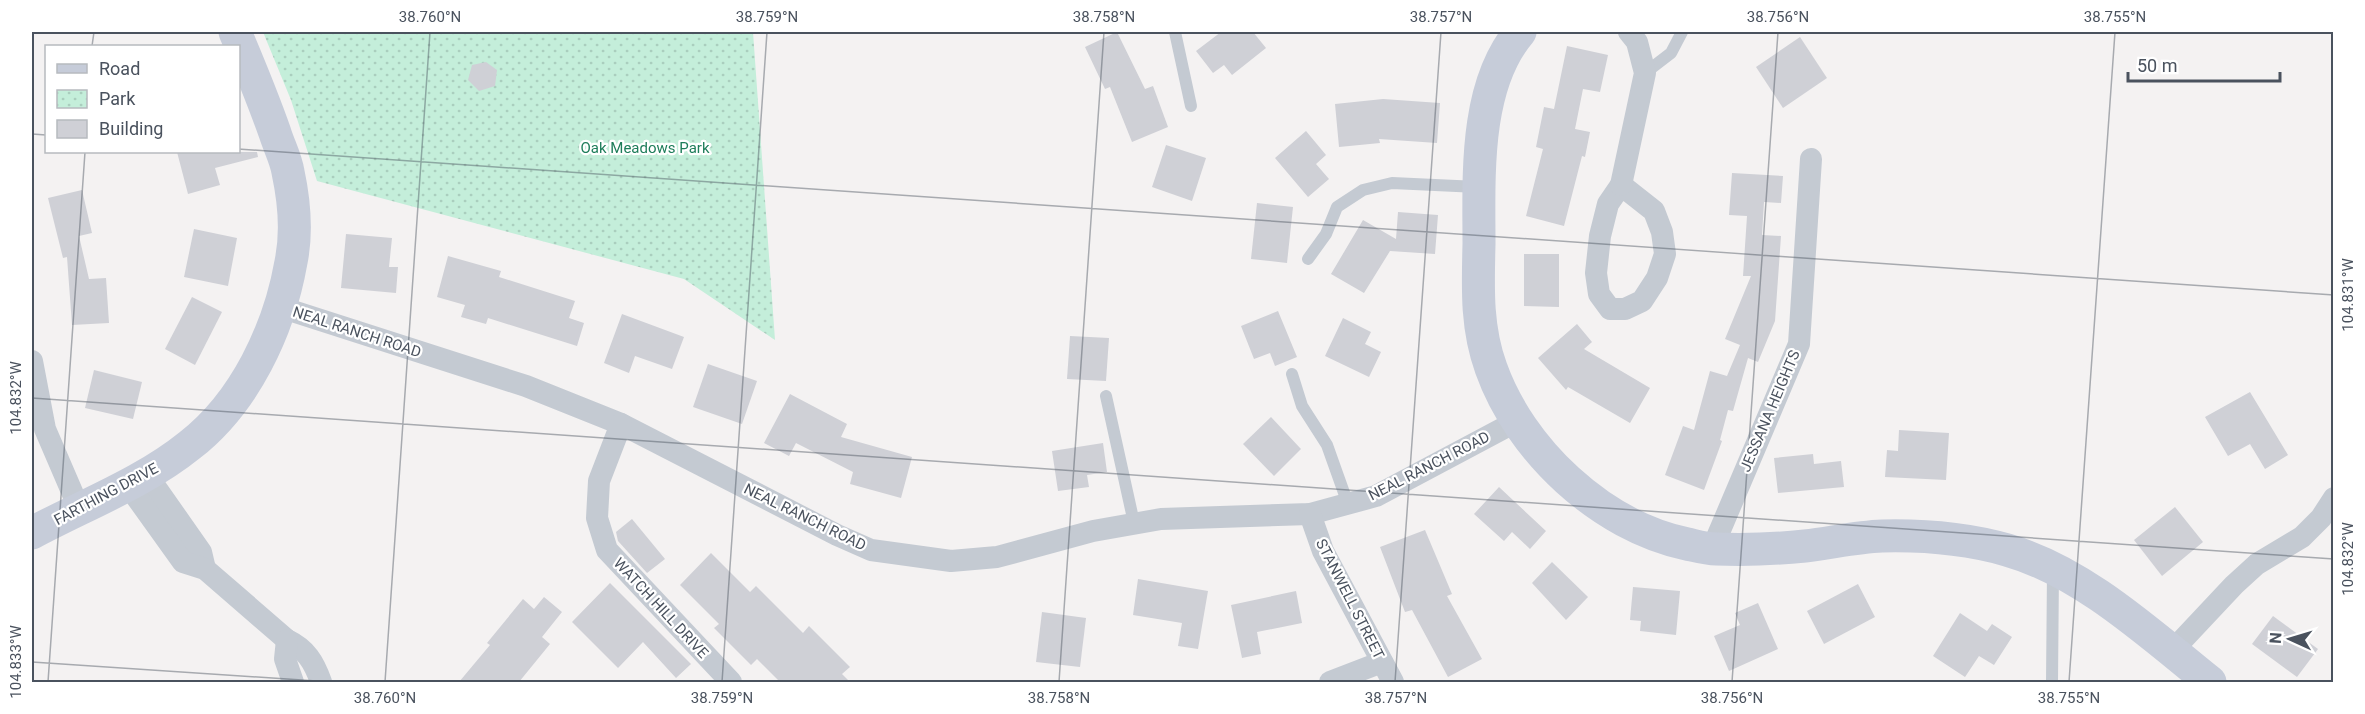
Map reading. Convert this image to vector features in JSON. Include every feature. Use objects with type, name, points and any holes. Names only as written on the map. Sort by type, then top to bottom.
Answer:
[{"type":"street","name":"FARTHING DRIVE","points":[[32,533],[137,479],[191,445],[228,407],[258,361],[280,307],[292,261],[294,216],[288,170],[235,32]]},
{"type":"street","points":[[1520,32],[1512,41],[1497,71],[1485,112],[1479,187],[1480,327],[1491,369],[1517,421],[1561,475],[1596,503],[1626,522],[1670,540],[1712,549],[1794,547],[1882,536],[1943,538],[2005,549],[2053,566],[2116,608],[2210,682]]},
{"type":"street","points":[[1621,184],[1654,211],[1662,232],[1665,254],[1657,278],[1642,301],[1625,309],[1610,309],[1599,294],[1596,273],[1600,236],[1608,204],[1621,184],[1645,73],[1637,42],[1629,32]]},
{"type":"street","name":"JESSANA HEIGHTS","points":[[1712,549],[1799,344],[1811,159]]},
{"type":"street","name":"NEAL RANCH ROAD","points":[[280,307],[526,386],[621,424],[837,535],[871,550],[908,557],[951,561],[997,557],[1093,531],[1161,519],[1310,514],[1376,496],[1517,421]]},
{"type":"street","points":[[32,361],[45,429],[79,508]]},
{"type":"street","name":"WATCH HILL DRIVE","points":[[621,424],[599,481],[597,518],[607,550],[731,682]]},
{"type":"street","points":[[137,479],[183,562],[205,569],[287,640],[301,646],[311,660],[321,682]]},
{"type":"street","points":[[2172,651],[2257,564],[2302,537],[2321,518],[2334,498]]},
{"type":"street","name":"STANWELL STREET","points":[[1310,514],[1323,551],[1393,682]]},
{"type":"street","points":[[287,640],[285,659],[293,682]]},
{"type":"street","points":[[1330,682],[1382,662]]},
{"type":"lane","points":[[1175,32],[1191,106]]},
{"type":"lane","points":[[1645,73],[1671,53],[1682,32]]},
{"type":"lane","points":[[1308,259],[1326,234],[1337,207],[1363,190],[1392,183],[1479,187]]},
{"type":"lane","points":[[1292,374],[1302,406],[1327,445],[1348,504]]},
{"type":"lane","points":[[1106,396],[1134,523]]},
{"type":"lane","points":[[2052,682],[2053,566]]},
{"type":"green space","name":"Oak Meadows Park","points":[[263,32],[753,32],[775,340],[684,279],[317,181],[291,100]]},
{"type":"building","points":[[1117,32],[1145,89],[1153,86],[1168,127],[1132,142],[1110,87],[1105,89],[1085,47]]},
{"type":"building","points":[[1221,32],[1253,32],[1266,48],[1232,75],[1224,65],[1213,73],[1196,51]]},
{"type":"building","points":[[1800,37],[1827,78],[1783,108],[1756,67]]},
{"type":"building","points":[[1567,46],[1608,55],[1600,92],[1583,89],[1575,129],[1590,132],[1585,157],[1582,156],[1564,226],[1526,216],[1543,149],[1536,147],[1544,107],[1554,109]]},
{"type":"building","points":[[486,62],[497,70],[495,86],[479,91],[468,80],[472,65]]},
{"type":"building","points":[[1383,99],[1440,103],[1437,143],[1379,139],[1380,143],[1339,147],[1335,104]]},
{"type":"building","points":[[1306,131],[1326,155],[1316,164],[1329,179],[1308,197],[1275,158]]},
{"type":"building","points":[[1166,145],[1206,158],[1192,201],[1152,187]]},
{"type":"building","points":[[257,152],[258,157],[215,168],[220,185],[188,194],[177,153]]},
{"type":"building","points":[[1732,173],[1783,176],[1781,203],[1764,202],[1762,235],[1781,236],[1775,321],[1758,362],[1748,358],[1733,411],[1728,410],[1720,440],[1722,441],[1704,490],[1665,475],[1683,426],[1694,430],[1710,371],[1727,376],[1740,345],[1725,339],[1751,276],[1743,276],[1747,216],[1729,215]]},
{"type":"building","points":[[82,190],[92,233],[79,236],[89,279],[106,278],[109,323],[72,325],[67,257],[63,258],[48,198]]},
{"type":"building","points":[[1257,203],[1293,207],[1287,263],[1251,259]]},
{"type":"building","points":[[1398,212],[1438,215],[1435,254],[1390,251],[1364,293],[1331,274],[1363,220],[1396,239]]},
{"type":"building","points":[[194,229],[237,238],[228,286],[184,277]]},
{"type":"building","points":[[346,234],[392,238],[389,267],[398,267],[396,293],[341,288]]},
{"type":"building","points":[[1524,254],[1559,254],[1559,307],[1524,306]]},
{"type":"building","points":[[448,256],[501,271],[499,277],[575,301],[569,318],[584,323],[577,346],[488,318],[486,324],[461,317],[465,305],[437,297]]},
{"type":"building","points":[[192,297],[222,312],[195,365],[165,349]]},
{"type":"building","points":[[1278,311],[1297,357],[1275,366],[1270,353],[1254,359],[1241,326]]},
{"type":"building","points":[[622,314],[684,337],[672,369],[635,356],[629,373],[604,363]]},
{"type":"building","points":[[1343,318],[1371,332],[1365,344],[1381,352],[1369,377],[1325,356]]},
{"type":"building","points":[[1577,324],[1592,342],[1584,349],[1650,388],[1630,423],[1568,387],[1566,390],[1538,358]]},
{"type":"building","points":[[1070,336],[1109,338],[1106,381],[1067,379]]},
{"type":"building","points":[[708,364],[757,381],[742,424],[693,407]]},
{"type":"building","points":[[94,370],[142,382],[133,419],[85,408]]},
{"type":"building","points":[[2250,392],[2288,455],[2265,469],[2250,444],[2228,456],[2205,417]]},
{"type":"building","points":[[790,394],[847,424],[841,437],[912,457],[901,498],[850,484],[853,472],[796,443],[789,456],[764,443]]},
{"type":"building","points":[[1271,417],[1301,449],[1274,476],[1243,444]]},
{"type":"building","points":[[1899,430],[1949,433],[1946,480],[1885,477],[1887,450],[1898,451]]},
{"type":"building","points":[[1103,443],[1107,472],[1087,475],[1089,487],[1058,491],[1052,451]]},
{"type":"building","points":[[1813,454],[1814,464],[1841,461],[1844,487],[1778,493],[1774,458]]},
{"type":"building","points":[[1499,487],[1546,531],[1530,549],[1512,532],[1504,541],[1474,514]]},
{"type":"building","points":[[2175,507],[2203,542],[2162,576],[2134,540]]},
{"type":"building","points":[[632,519],[665,559],[647,573],[618,541],[616,532]]},
{"type":"building","points":[[1425,530],[1452,594],[1447,596],[1482,659],[1448,677],[1412,610],[1405,612],[1380,547]]},
{"type":"building","points":[[711,553],[750,592],[756,586],[803,633],[809,626],[850,667],[842,674],[850,682],[780,682],[757,659],[751,665],[714,628],[719,624],[680,585]]},
{"type":"building","points":[[1552,562],[1588,597],[1566,620],[1532,583]]},
{"type":"building","points":[[1138,579],[1208,591],[1198,649],[1178,646],[1182,623],[1133,615]]},
{"type":"building","points":[[610,583],[691,664],[676,678],[643,642],[618,668],[572,622]]},
{"type":"building","points":[[1858,584],[1875,617],[1824,644],[1807,611]]},
{"type":"building","points":[[1633,587],[1680,591],[1676,635],[1640,631],[1641,621],[1630,620]]},
{"type":"building","points":[[1296,591],[1302,623],[1257,632],[1261,654],[1242,658],[1231,605]]},
{"type":"building","points":[[544,597],[562,612],[542,637],[550,644],[519,682],[459,682],[490,645],[487,643],[523,599],[534,609]]},
{"type":"building","points":[[1758,603],[1778,649],[1729,671],[1714,636],[1740,625],[1735,613]]},
{"type":"building","points":[[1042,612],[1086,618],[1080,667],[1036,662]]},
{"type":"building","points":[[1960,613],[1987,631],[1992,624],[2012,637],[1994,665],[1979,656],[1965,677],[1933,656]]},
{"type":"building","points":[[2273,616],[2318,649],[2297,677],[2252,644]]}]
